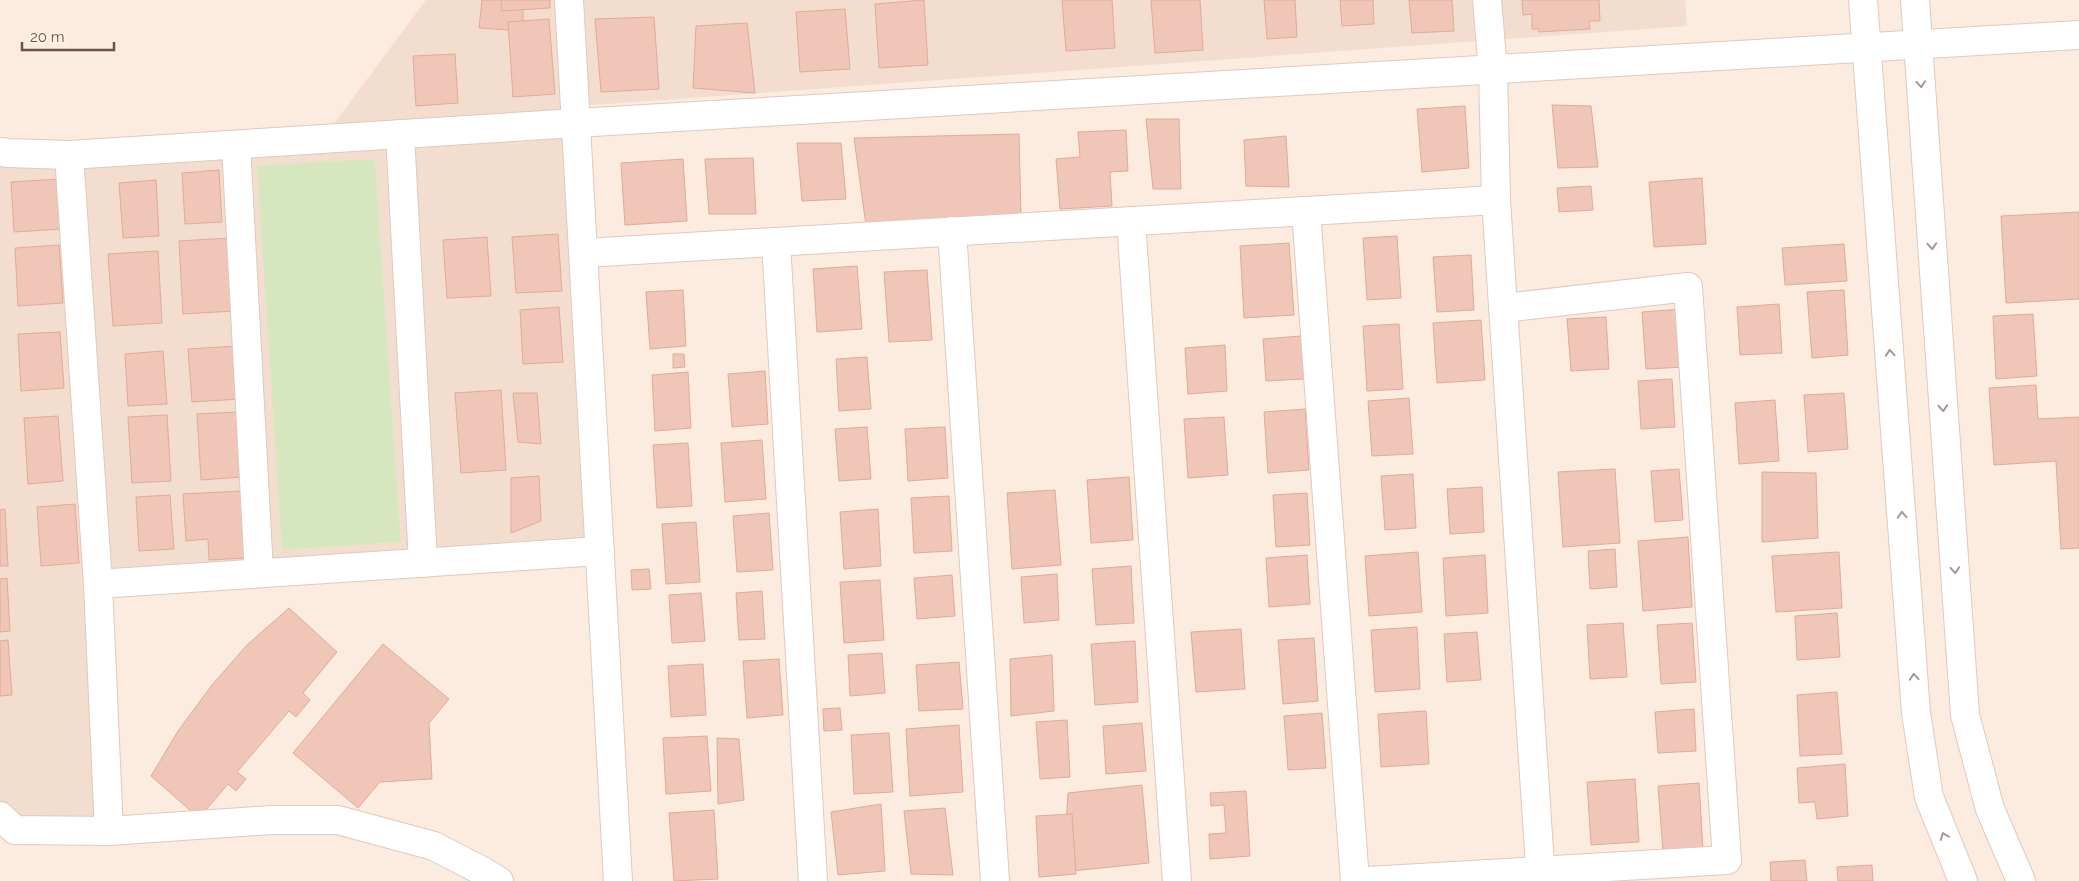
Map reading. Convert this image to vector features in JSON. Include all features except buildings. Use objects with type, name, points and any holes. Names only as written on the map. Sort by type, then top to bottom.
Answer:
[{"type":"street","points":[[569,0],[618,881]]},
{"type":"street","points":[[1487,0],[1492,70],[1496,200],[1541,876]]},
{"type":"street","points":[[1863,0],[1916,713],[1929,797],[1963,881]]},
{"type":"street","points":[[1915,0],[1965,715],[1990,809],[2021,881]]},
{"type":"street","points":[[0,152],[8,154],[69,155],[576,123],[2079,35]]},
{"type":"street","points":[[400,134],[423,563]]},
{"type":"street","points":[[236,145],[260,573]]},
{"type":"street","points":[[69,155],[98,584],[109,831]]},
{"type":"street","points":[[584,252],[1496,200]]},
{"type":"street","points":[[1306,211],[1356,881]]},
{"type":"street","points":[[1131,221],[1176,881]]},
{"type":"street","points":[[952,231],[995,881]]},
{"type":"street","points":[[776,242],[813,881]]},
{"type":"street","points":[[1368,881],[1541,876],[1727,860],[1688,287],[1504,308]]},
{"type":"street","points":[[98,584],[600,551]]},
{"type":"street","points":[[0,816],[15,830],[109,831],[272,820],[338,820],[434,846],[499,881]]},
{"type":"shaded area","points":[[426,0],[1685,0],[1687,26],[565,107],[585,553],[92,588],[99,831],[34,833],[0,801],[0,143],[321,141]],"holes":[[[375,159],[401,542],[282,550]]]},
{"type":"green space","points":[[375,159],[401,542],[282,550],[257,166]]}]
